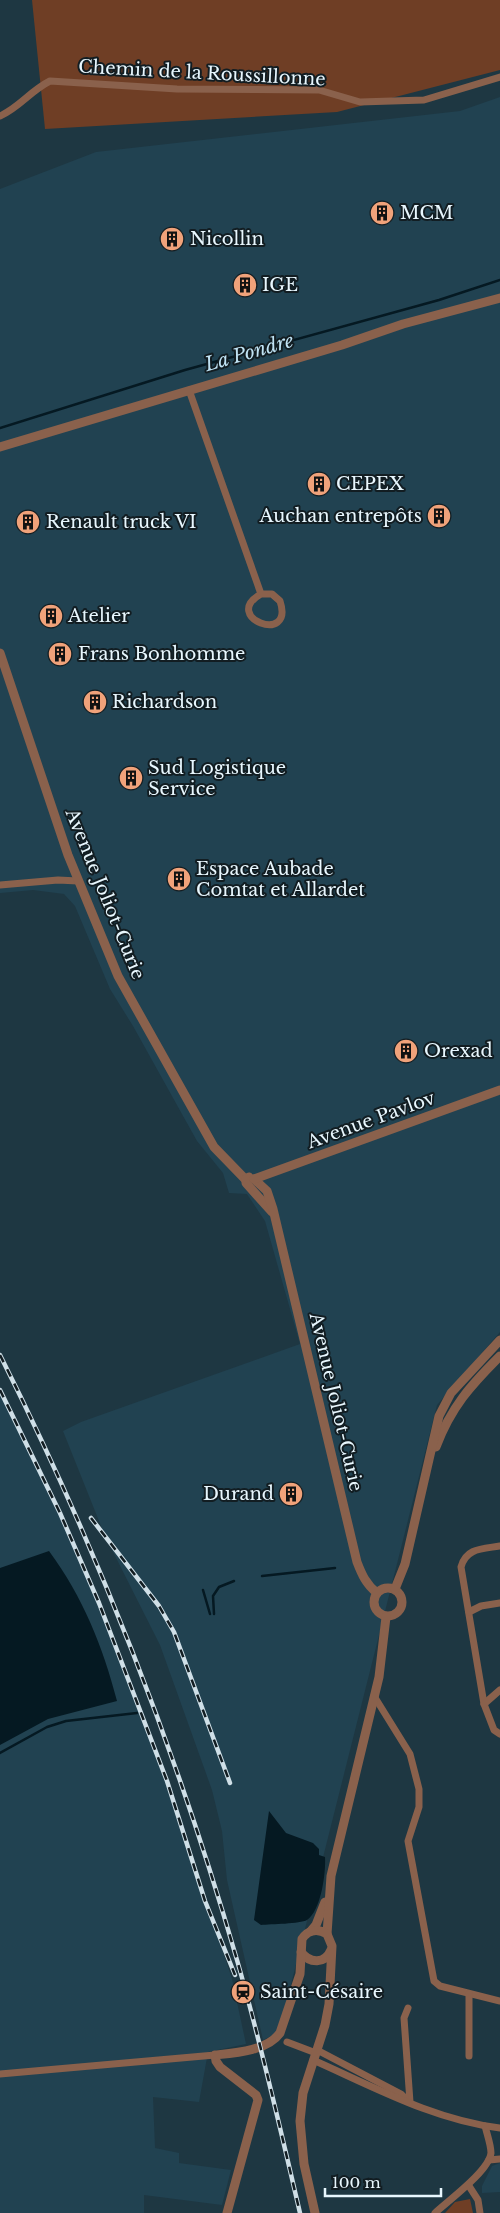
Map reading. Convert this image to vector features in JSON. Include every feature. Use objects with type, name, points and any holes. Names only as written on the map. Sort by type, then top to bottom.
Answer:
[{"type":"street","name":"Chemin de la Roussillonne","points":[[0,116],[13,110],[34,89],[50,81],[177,89],[319,90],[360,102],[424,100],[500,77]]},
{"type":"street","points":[[0,447],[342,345],[403,324],[500,298]]},
{"type":"street","points":[[189,390],[261,594]]},
{"type":"street","points":[[261,594],[272,594],[280,602],[282,613],[280,618],[271,625],[260,624],[252,617],[250,606],[256,596],[261,594]]},
{"type":"street","name":"Avenue Joliot-Curie","points":[[0,653],[78,880],[118,976],[214,1147],[252,1182],[267,1191],[357,1562],[362,1576],[370,1588],[377,1593]]},
{"type":"street","points":[[0,885],[78,880]]},
{"type":"street","name":"Avenue Pavlov","points":[[252,1182],[500,1090]]},
{"type":"street","points":[[395,1589],[406,1564],[439,1416],[451,1393],[500,1340]]},
{"type":"street","points":[[430,1461],[442,1430],[461,1396],[499,1359],[489,1352]]},
{"type":"street","points":[[500,1546],[470,1551],[464,1557],[461,1567],[484,1704],[491,1724],[500,1734]]},
{"type":"street","points":[[386,1588],[395,1589],[402,1598],[402,1604],[397,1614],[386,1617],[377,1612],[374,1607],[375,1597],[377,1593],[386,1588]]},
{"type":"street","points":[[469,1612],[481,1606],[500,1603]]},
{"type":"street","points":[[0,2074],[230,2054],[275,2040],[280,2033],[300,1974],[302,1939],[311,1930],[320,1915],[330,1885],[381,1665],[386,1617]]},
{"type":"street","points":[[484,1704],[500,1690]]},
{"type":"street","points":[[374,1696],[410,1754],[420,1789],[420,1807],[408,1841],[434,1981],[440,1986],[500,2001]]},
{"type":"street","points":[[326,1934],[330,1885]]},
{"type":"street","points":[[311,1930],[321,1931],[331,1941],[331,1976],[325,2024],[303,2093],[300,2121],[304,2164],[315,2213]]},
{"type":"street","points":[[300,1974],[314,1961],[325,1959],[331,1950]]},
{"type":"street","points":[[302,1952],[331,1976]]},
{"type":"street","points":[[469,1994],[469,2056]]},
{"type":"street","points":[[408,2008],[404,2018],[410,2102]]},
{"type":"street","points":[[287,2042],[401,2094],[410,2102],[457,2120],[500,2128]]},
{"type":"street","points":[[230,2054],[228,2064],[236,2079]]},
{"type":"street","points":[[215,2055],[220,2067],[256,2095],[258,2106],[228,2213]]},
{"type":"street","points":[[436,2213],[457,2192],[469,2186],[488,2160],[491,2153],[485,2126]]},
{"type":"street","points":[[488,2160],[500,2159]]},
{"type":"street","points":[[469,2186],[478,2200],[480,2213]]},
{"type":"shaded area","points":[[32,0],[500,0],[500,70],[337,112],[45,129]]},
{"type":"shaded area","points":[[500,97],[500,1332],[437,1405],[279,2032],[263,2040],[227,1880],[222,1831],[212,1790],[160,1645],[105,1536],[63,1431],[81,1422],[300,1344],[265,1221],[247,1194],[229,1193],[223,1173],[197,1141],[133,1026],[110,989],[75,906],[64,894],[33,890],[0,893],[0,189],[96,152],[460,111]]},
{"type":"shaded area","points":[[0,1393],[25,1437],[69,1530],[145,1718],[232,1979],[246,2044],[208,2052],[199,2102],[153,2097],[155,2148],[179,2153],[179,2163],[231,2170],[222,2205],[144,2195],[144,2213],[0,2213]]},
{"type":"shaded area","points":[[49,1551],[82,1604],[105,1661],[117,1701],[48,1719],[0,1745],[0,1568]]},
{"type":"shaded area","points":[[269,1811],[286,1833],[313,1843],[319,1849],[319,1855],[325,1857],[322,1891],[316,1909],[307,1920],[261,1925],[254,1920]]},
{"type":"shaded area","points":[[500,2163],[500,2192],[482,2193],[482,2186],[492,2166]]},
{"type":"shaded area","points":[[470,2199],[473,2213],[445,2213],[455,2202]]},
{"type":"waterway","name":"La Pondre","points":[[0,428],[185,370],[439,300],[500,280]]},
{"type":"waterway","points":[[262,1576],[335,1568]]},
{"type":"waterway","points":[[214,1614],[213,1596],[219,1587],[234,1581]]},
{"type":"waterway","points":[[203,1590],[210,1614]]},
{"type":"waterway","points":[[0,1753],[47,1727],[66,1721],[137,1713]]},
{"type":"railway","points":[[0,1355],[36,1428],[102,1576],[161,1728],[188,1805],[214,1882],[246,1991],[300,2213]]},
{"type":"railway","points":[[0,1390],[60,1513],[99,1603],[167,1781],[205,1901],[235,1975]]},
{"type":"railway","points":[[91,1518],[159,1606],[174,1632],[230,1783]]},
{"type":"place","name":"MCM","points":[[382,213]]},
{"type":"place","name":"Nicollin","points":[[172,239]]},
{"type":"place","name":"IGE","points":[[245,285]]},
{"type":"place","name":"CEPEX","points":[[319,484]]},
{"type":"place","name":"Auchan entrepôts","points":[[439,516]]},
{"type":"place","name":"Renault truck VI","points":[[28,522]]},
{"type":"place","name":"Atelier","points":[[51,616]]},
{"type":"place","name":"Frans Bonhomme","points":[[60,654]]},
{"type":"place","name":"Richardson","points":[[95,702]]},
{"type":"place","name":"Sud Logistique Service","points":[[131,778]]},
{"type":"place","name":"Espace Aubade Comtat et Allardet","points":[[179,879]]},
{"type":"place","name":"Orexad","points":[[406,1051]]},
{"type":"place","name":"Durand","points":[[291,1494]]},
{"type":"place","name":"Saint-Césaire","points":[[243,1992]]}]
